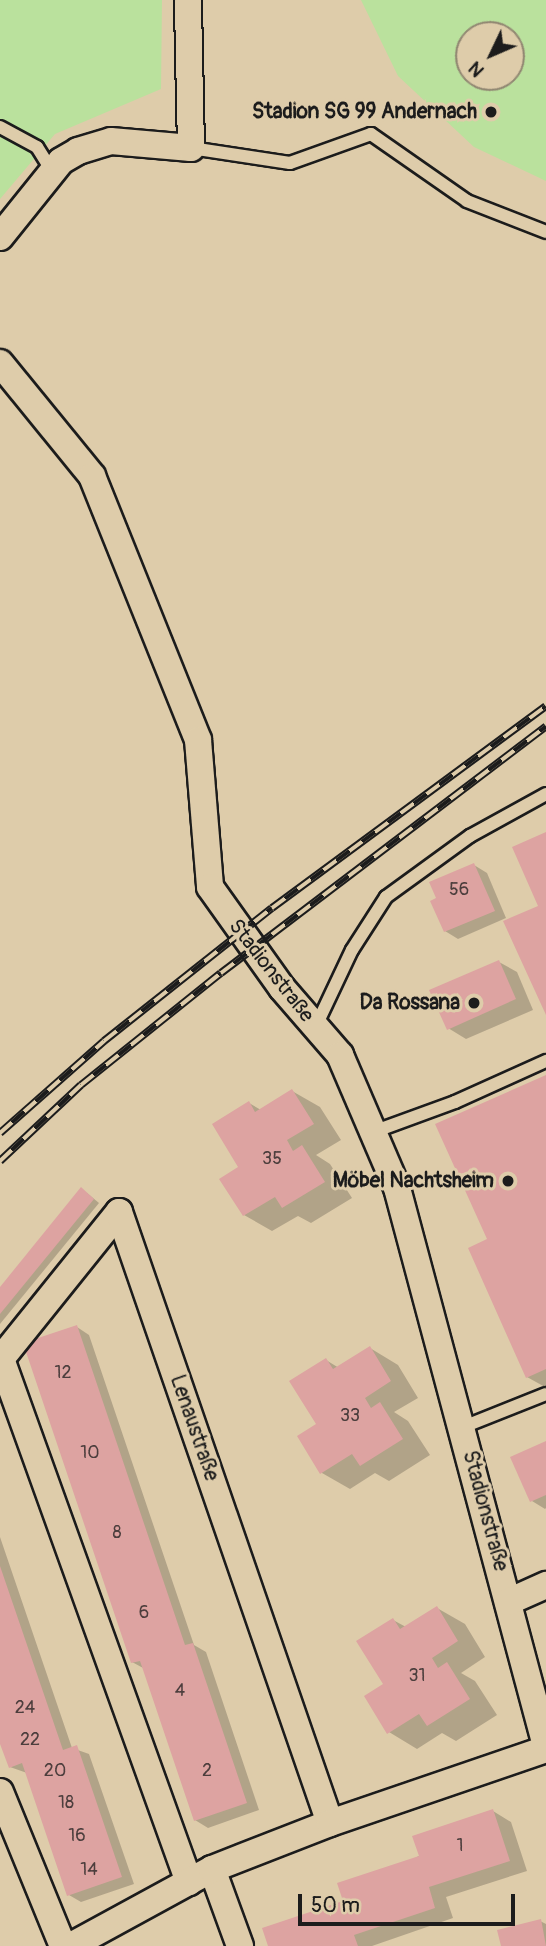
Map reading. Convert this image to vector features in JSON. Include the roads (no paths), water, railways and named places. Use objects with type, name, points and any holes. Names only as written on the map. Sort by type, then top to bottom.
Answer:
[{"type":"street","points":[[0,237],[52,171],[78,151],[111,141],[191,148],[188,0]]},
{"type":"street","name":"Stadionstraße","points":[[0,363],[92,476],[103,501],[198,740],[210,887],[274,978],[340,1055],[397,1188],[463,1427],[546,1747]]},
{"type":"street","name":"Lenaustraße","points":[[189,1882],[0,1359],[120,1212],[330,1822]]},
{"type":"street","name":"Stadionstraße","points":[[508,1602],[546,1584]]},
{"type":"street","points":[[71,1946],[212,1869],[330,1822],[546,1747]]},
{"type":"street","points":[[0,1792],[63,1946]]},
{"type":"street","points":[[212,1869],[240,1946]]},
{"type":"lane","points":[[0,127],[37,147],[52,171]]},
{"type":"lane","points":[[191,148],[290,163],[371,134],[467,201],[546,232]]},
{"type":"lane","points":[[316,1027],[352,950],[386,897],[415,872],[470,836],[546,794]]},
{"type":"lane","points":[[373,1132],[455,1102],[546,1061]]},
{"type":"lane","points":[[463,1427],[546,1394]]},
{"type":"railway","points":[[0,1133],[104,1041],[272,908],[546,706]]},
{"type":"railway","points":[[0,1161],[81,1085],[221,973],[546,726]]},
{"type":"place","name":"Stadion SG 99 Andernach","points":[[491,112]]},
{"type":"place","name":"Da Rossana","points":[[474,1003]]},
{"type":"place","name":"Möbel Nachtsheim","points":[[508,1181]]}]
